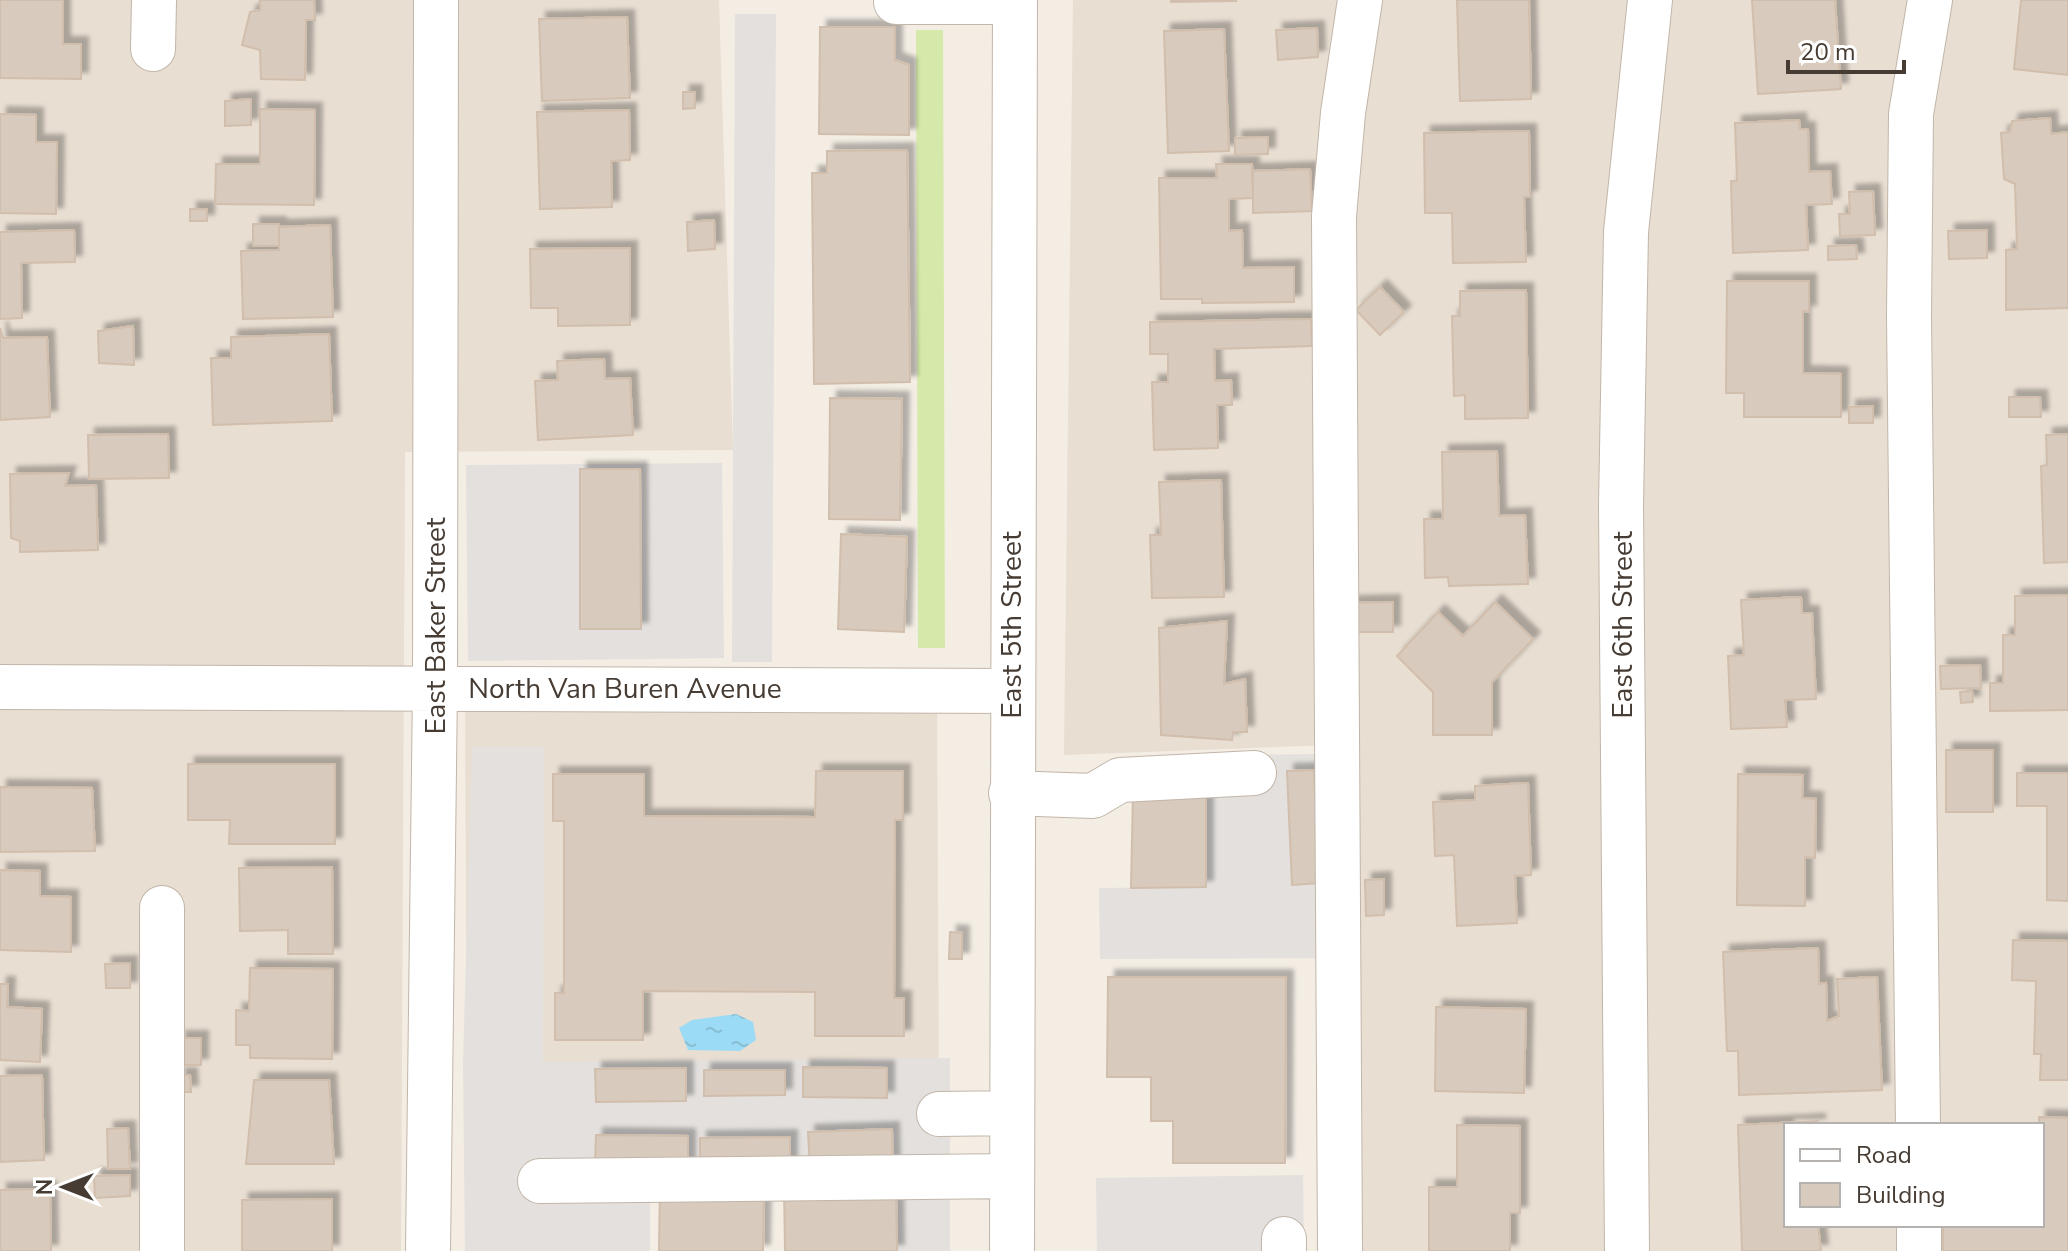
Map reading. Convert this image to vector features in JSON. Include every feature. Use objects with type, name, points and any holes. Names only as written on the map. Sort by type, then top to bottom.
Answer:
[{"type":"street","points":[[153,49],[154,0]]},
{"type":"street","name":"East Baker Street","points":[[428,1251],[435,688],[436,0]]},
{"type":"street","points":[[1340,1251],[1334,216],[1343,113],[1360,0]]},
{"type":"street","name":"East 6th Street","points":[[1627,1251],[1621,505],[1626,247],[1650,0]]},
{"type":"street","points":[[1918,1123],[1909,316],[1911,114],[1930,0]]},
{"type":"street","points":[[896,2],[1015,1]]},
{"type":"street","name":"East 5th Street","points":[[1012,1251],[1015,1]]},
{"type":"street","name":"North Van Buren Avenue","points":[[0,687],[1011,691]]},
{"type":"street","points":[[1011,793],[1093,796],[1120,780],[1254,773]]},
{"type":"street","points":[[162,908],[162,1251]]},
{"type":"street","points":[[939,1114],[1012,1113]]},
{"type":"street","points":[[540,1181],[1012,1176]]},
{"type":"street","points":[[1919,1227],[1919,1251]]},
{"type":"shaded area","points":[[0,0],[719,0],[733,450],[405,452],[401,1251],[0,1251]]},
{"type":"shaded area","points":[[1073,0],[2068,0],[2068,1251],[1356,1251],[1355,744],[1064,755]]},
{"type":"shaded area","points":[[735,14],[776,14],[772,662],[732,662]]},
{"type":"shaded area","points":[[722,463],[724,658],[468,661],[466,465]]},
{"type":"shaded area","points":[[465,688],[937,688],[939,1114],[467,1120]]},
{"type":"shaded area","points":[[472,747],[544,747],[543,1062],[950,1058],[950,1251],[897,1251],[896,1184],[650,1185],[650,1251],[465,1251],[463,1063]]},
{"type":"shaded area","points":[[1328,754],[1329,958],[1100,959],[1099,888],[1205,887],[1205,755]]},
{"type":"shaded area","points":[[1303,1175],[1304,1251],[1097,1251],[1096,1178]]},
{"type":"green space","points":[[916,30],[943,30],[945,648],[918,648]]},
{"type":"water","points":[[736,1014],[753,1022],[756,1040],[740,1051],[688,1050],[679,1028],[692,1020]]},
{"type":"building","points":[[0,0],[63,0],[63,44],[81,44],[81,79],[0,78]]},
{"type":"building","points":[[260,0],[314,0],[315,20],[306,20],[305,80],[261,79],[260,50],[242,45],[250,12],[260,10]]},
{"type":"building","points":[[1236,0],[1236,1],[1171,2]]},
{"type":"building","points":[[1457,0],[1529,0],[1531,99],[1460,101]]},
{"type":"building","points":[[1752,0],[1835,0],[1841,89],[1758,94]]},
{"type":"building","points":[[2021,0],[2068,0],[2068,75],[2014,69]]},
{"type":"building","points":[[627,17],[630,98],[542,101],[539,19]]},
{"type":"building","points":[[820,27],[895,27],[895,60],[909,65],[909,135],[819,134]]},
{"type":"building","points":[[1317,28],[1318,57],[1278,60],[1276,30]]},
{"type":"building","points":[[1224,29],[1229,151],[1168,153],[1164,31]]},
{"type":"building","points":[[683,92],[695,92],[695,108],[683,109]]},
{"type":"building","points":[[251,99],[251,125],[225,126],[225,101]]},
{"type":"building","points":[[260,109],[315,110],[314,205],[215,204],[216,164],[260,164]]},
{"type":"building","points":[[629,110],[630,160],[611,161],[612,207],[540,209],[537,112]]},
{"type":"building","points":[[0,114],[36,115],[36,142],[57,142],[56,214],[0,213]]},
{"type":"building","points":[[2050,118],[2051,134],[2068,132],[2068,308],[2006,310],[2006,250],[2017,249],[2015,184],[2004,179],[2001,133],[2010,132],[2012,121]]},
{"type":"building","points":[[1799,120],[1800,129],[1808,129],[1809,172],[1830,171],[1832,204],[1806,205],[1808,250],[1733,253],[1731,181],[1737,181],[1735,123]]},
{"type":"building","points":[[1529,131],[1530,197],[1524,197],[1526,262],[1453,263],[1452,213],[1425,213],[1424,133]]},
{"type":"building","points":[[1268,137],[1268,154],[1235,155],[1235,138]]},
{"type":"building","points":[[907,150],[910,382],[814,384],[812,173],[827,173],[827,151]]},
{"type":"building","points":[[1216,164],[1252,164],[1253,198],[1229,199],[1229,231],[1242,230],[1243,268],[1294,267],[1294,302],[1202,303],[1202,299],[1161,299],[1159,178],[1217,178]]},
{"type":"building","points":[[1310,169],[1312,211],[1253,213],[1253,171]]},
{"type":"building","points":[[1873,191],[1875,235],[1840,236],[1839,214],[1850,214],[1849,192]]},
{"type":"building","points":[[190,209],[207,209],[207,221],[190,221]]},
{"type":"building","points":[[714,220],[715,249],[688,251],[687,222]]},
{"type":"building","points":[[253,224],[279,224],[279,246],[253,246]]},
{"type":"building","points":[[330,225],[333,317],[243,319],[241,251],[279,250],[279,227]]},
{"type":"building","points":[[74,230],[75,262],[21,263],[22,318],[0,319],[0,232]]},
{"type":"building","points":[[1987,230],[1987,258],[1949,259],[1948,231]]},
{"type":"building","points":[[1856,245],[1857,259],[1828,260],[1828,246]]},
{"type":"building","points":[[630,248],[630,325],[558,326],[558,308],[531,308],[530,249]]},
{"type":"building","points":[[1727,281],[1809,281],[1809,312],[1803,311],[1803,373],[1841,374],[1841,417],[1744,417],[1744,393],[1726,393]]},
{"type":"building","points":[[1380,287],[1404,312],[1380,335],[1356,310]]},
{"type":"building","points":[[1526,290],[1528,418],[1465,419],[1465,395],[1454,396],[1452,316],[1460,316],[1460,291]]},
{"type":"building","points":[[1311,319],[1312,346],[1214,349],[1215,381],[1231,380],[1232,405],[1217,405],[1218,448],[1154,450],[1152,382],[1168,382],[1168,354],[1150,354],[1150,322]]},
{"type":"building","points":[[133,326],[134,365],[99,363],[98,331]]},
{"type":"building","points":[[0,328],[3,338],[47,337],[50,417],[0,420]]},
{"type":"building","points":[[329,334],[332,421],[213,425],[211,358],[231,358],[231,337]]},
{"type":"building","points":[[604,359],[605,379],[630,378],[633,435],[538,440],[535,381],[558,380],[557,361]]},
{"type":"building","points":[[2009,397],[2040,397],[2041,417],[2009,417]]},
{"type":"building","points":[[830,398],[902,399],[900,520],[829,519]]},
{"type":"building","points":[[1873,406],[1873,423],[1849,423],[1849,407]]},
{"type":"building","points":[[168,434],[169,478],[89,479],[88,435]]},
{"type":"building","points":[[2068,434],[2068,562],[2044,563],[2041,466],[2047,465],[2046,435]]},
{"type":"building","points":[[1497,451],[1499,516],[1525,515],[1528,584],[1449,586],[1448,577],[1425,578],[1424,519],[1443,519],[1442,452]]},
{"type":"building","points":[[580,469],[640,469],[641,629],[580,629]]},
{"type":"building","points":[[69,473],[65,486],[96,485],[98,550],[20,552],[20,541],[11,538],[10,474]]},
{"type":"building","points":[[1221,480],[1224,597],[1152,598],[1150,535],[1161,535],[1159,482]]},
{"type":"building","points":[[841,534],[907,537],[904,632],[838,629]]},
{"type":"building","points":[[2068,595],[2068,710],[1990,711],[1990,683],[2003,683],[2003,635],[2015,635],[2015,596]]},
{"type":"building","points":[[1801,597],[1802,613],[1812,613],[1816,699],[1785,700],[1787,727],[1731,729],[1728,656],[1744,655],[1741,600]]},
{"type":"building","points":[[1393,602],[1393,632],[1350,632],[1350,603]]},
{"type":"building","points":[[1495,602],[1533,639],[1492,682],[1492,735],[1433,735],[1433,692],[1397,656],[1438,612],[1463,636]]},
{"type":"building","points":[[1227,621],[1224,684],[1245,679],[1247,732],[1233,732],[1232,740],[1161,735],[1159,628]]},
{"type":"building","points":[[1980,665],[1981,688],[1941,689],[1940,666]]},
{"type":"building","points":[[1972,691],[1973,702],[1961,703],[1960,692]]},
{"type":"building","points":[[1946,750],[1993,750],[1993,812],[1946,812]]},
{"type":"building","points":[[188,764],[335,764],[335,844],[229,844],[230,820],[188,820]]},
{"type":"building","points":[[1314,770],[1319,883],[1292,885],[1287,771]]},
{"type":"building","points":[[816,771],[903,771],[903,820],[895,820],[894,998],[904,998],[904,1036],[815,1036],[815,992],[643,991],[643,1040],[555,1040],[555,993],[564,993],[564,821],[553,821],[553,774],[644,774],[644,816],[815,817]]},
{"type":"building","points":[[2017,773],[2068,773],[2068,901],[2047,900],[2047,806],[2017,806]]},
{"type":"building","points":[[1738,774],[1803,775],[1802,798],[1816,799],[1815,858],[1805,857],[1805,906],[1737,905]]},
{"type":"building","points":[[1528,783],[1531,875],[1515,876],[1517,923],[1457,926],[1454,855],[1435,856],[1433,802],[1475,800],[1475,786]]},
{"type":"building","points":[[0,787],[92,788],[95,851],[0,852]]},
{"type":"building","points":[[1133,792],[1206,793],[1206,887],[1131,888]]},
{"type":"building","points":[[332,867],[333,954],[288,954],[288,930],[240,931],[239,868]]},
{"type":"building","points":[[0,870],[40,871],[40,896],[71,897],[71,952],[0,950]]},
{"type":"building","points":[[1384,879],[1384,915],[1366,916],[1365,880]]},
{"type":"building","points":[[950,932],[962,933],[962,959],[949,959]]},
{"type":"building","points":[[2013,940],[2068,941],[2068,1080],[2040,1080],[2041,1054],[2034,1054],[2036,981],[2012,980]]},
{"type":"building","points":[[1818,948],[1819,984],[1826,983],[1827,1021],[1839,1016],[1837,979],[1877,977],[1882,1090],[1739,1095],[1738,1051],[1727,1051],[1723,952]]},
{"type":"building","points":[[130,963],[130,988],[106,988],[105,964]]},
{"type":"building","points":[[250,968],[333,969],[332,1059],[250,1058],[250,1045],[236,1045],[236,1010],[249,1011]]},
{"type":"building","points":[[1108,977],[1286,977],[1285,1163],[1173,1163],[1173,1121],[1151,1121],[1151,1077],[1107,1077]]},
{"type":"building","points":[[0,984],[8,984],[7,1007],[42,1009],[40,1062],[0,1060]]},
{"type":"building","points":[[1436,1007],[1526,1009],[1524,1093],[1435,1091]]},
{"type":"building","points":[[179,1038],[201,1038],[201,1065],[179,1065]]},
{"type":"building","points":[[803,1067],[887,1068],[887,1098],[803,1097]]},
{"type":"building","points":[[686,1068],[686,1101],[596,1102],[595,1069]]},
{"type":"building","points":[[704,1070],[785,1070],[785,1095],[704,1096]]},
{"type":"building","points":[[42,1075],[44,1160],[0,1162],[0,1076]]},
{"type":"building","points":[[179,1075],[190,1075],[191,1092],[179,1092]]},
{"type":"building","points":[[254,1080],[329,1080],[334,1164],[246,1164]]},
{"type":"building","points":[[2039,1117],[2068,1118],[2068,1251],[1943,1251],[1943,1227],[2044,1227],[2044,1123],[2039,1123]]},
{"type":"building","points":[[1818,1121],[1784,1123],[1784,1227],[1818,1227],[1821,1251],[1742,1251],[1738,1125]]},
{"type":"building","points":[[1457,1125],[1520,1126],[1520,1213],[1510,1213],[1510,1251],[1429,1251],[1429,1187],[1457,1187]]},
{"type":"building","points":[[128,1128],[130,1169],[108,1169],[107,1129]]},
{"type":"building","points":[[892,1129],[893,1171],[810,1167],[808,1132]]},
{"type":"building","points":[[596,1135],[688,1136],[688,1166],[595,1165]]},
{"type":"building","points":[[790,1137],[790,1169],[700,1170],[700,1138]]},
{"type":"building","points":[[130,1175],[130,1196],[95,1198],[94,1176]]},
{"type":"building","points":[[784,1183],[896,1184],[897,1251],[785,1251]]},
{"type":"building","points":[[660,1184],[764,1184],[763,1251],[659,1251]]},
{"type":"building","points":[[50,1189],[51,1251],[0,1251],[0,1190]]},
{"type":"building","points":[[332,1199],[332,1251],[242,1251],[242,1200]]}]
